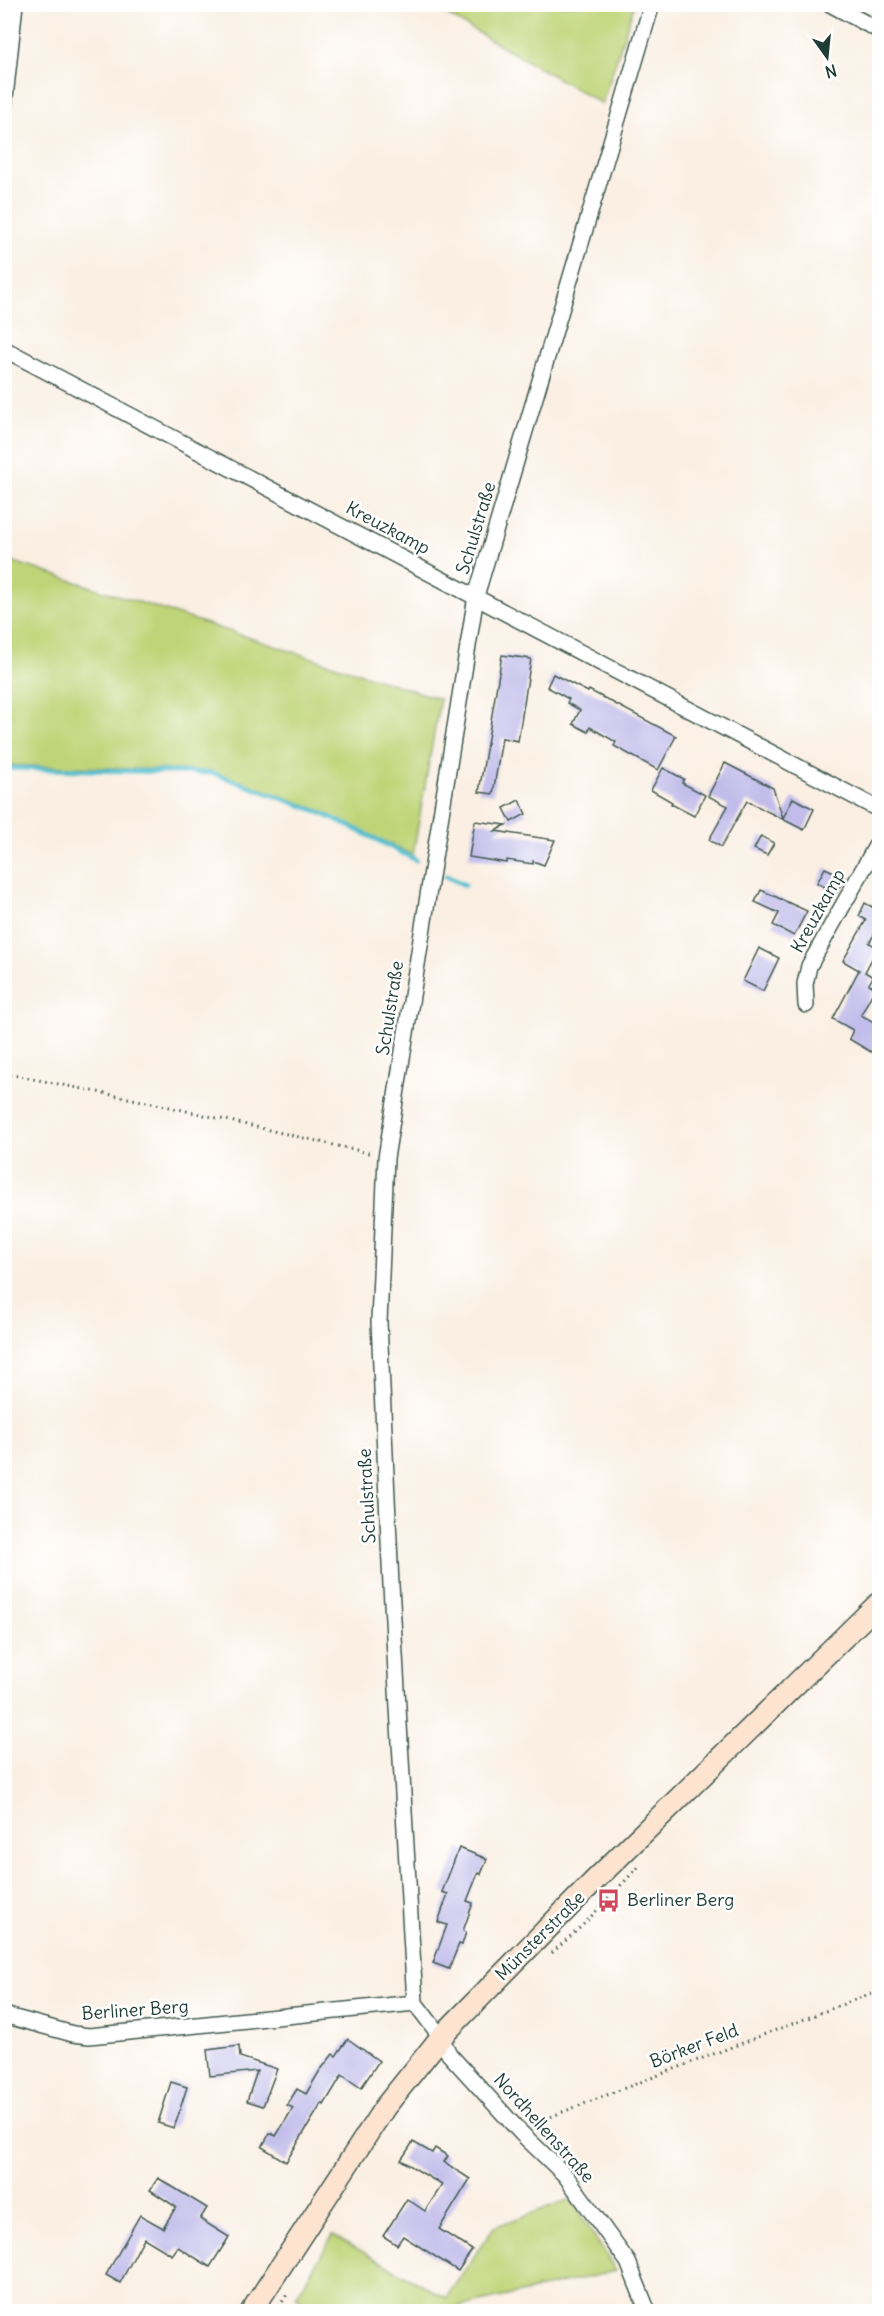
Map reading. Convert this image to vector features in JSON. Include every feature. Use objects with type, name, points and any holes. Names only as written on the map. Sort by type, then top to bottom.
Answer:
[{"type":"main road","name":"Münsterstraße","points":[[251,2312],[385,2107],[441,2037],[594,1881],[879,1602]]},
{"type":"street","points":[[4,107],[15,4]]},
{"type":"street","name":"Schulstraße","points":[[415,2003],[391,1597],[379,1322],[386,1158],[476,596],[652,4]]},
{"type":"street","points":[[830,4],[879,31]]},
{"type":"street","name":"Kreuzkamp","points":[[4,349],[879,810]]},
{"type":"street","name":"Kreuzkamp","points":[[806,1005],[805,984],[809,966],[879,839]]},
{"type":"street","points":[[415,2003],[441,2037]]},
{"type":"street","name":"Berliner Berg","points":[[4,2015],[73,2034],[89,2036],[415,2003]]},
{"type":"street","name":"Nordhellenstraße","points":[[441,2037],[449,2054],[521,2133],[565,2175],[628,2262],[648,2312]]},
{"type":"path","points":[[4,1073],[342,1146],[386,1158]]},
{"type":"path","points":[[545,1960],[585,1923],[647,1857]]},
{"type":"path","name":"Börker Feld","points":[[521,2133],[539,2120],[879,1990]]},
{"type":"path","points":[[276,2312],[289,2291]]},
{"type":"green space","points":[[430,5],[634,5],[602,104]]},
{"type":"green space","points":[[5,559],[440,699],[413,855],[317,809],[212,771],[5,765]]},
{"type":"green space","points":[[571,2199],[616,2271],[454,2308],[453,2311],[320,2311],[296,2297],[333,2235],[446,2298],[494,2227]]},
{"type":"building","points":[[502,655],[531,659],[518,741],[502,738],[493,794],[479,792]]},
{"type":"building","points":[[553,674],[588,692],[589,690],[676,736],[658,770],[614,746],[616,742],[590,727],[588,732],[573,724],[580,710],[567,703],[569,699],[547,687]]},
{"type":"building","points":[[725,763],[773,788],[783,818],[793,798],[814,809],[804,830],[747,801],[721,847],[709,840],[728,806],[708,796]]},
{"type":"building","points":[[663,768],[684,779],[682,783],[705,795],[694,816],[651,790]]},
{"type":"building","points":[[519,800],[526,814],[511,822],[504,808]]},
{"type":"building","points":[[475,821],[506,825],[495,831],[555,840],[544,865],[533,861],[533,864],[507,860],[507,863],[469,857]]},
{"type":"building","points":[[761,836],[774,843],[767,855],[754,849]]},
{"type":"building","points":[[825,868],[845,877],[836,893],[817,883]]},
{"type":"building","points":[[761,890],[807,911],[794,936],[773,925],[779,913],[755,902]]},
{"type":"building","points":[[879,894],[879,927],[869,943],[878,947],[865,972],[873,977],[869,984],[875,988],[861,1015],[879,1025],[879,1050],[871,1052],[849,1039],[853,1030],[833,1019],[859,970],[843,961],[866,920],[859,916],[865,903],[872,907]]},
{"type":"building","points":[[759,948],[779,958],[763,991],[743,981]]},
{"type":"building","points":[[459,1848],[487,1859],[481,1874],[478,1873],[467,1901],[473,1903],[463,1931],[466,1932],[449,1969],[433,1963],[447,1925],[438,1922],[448,1894],[442,1892]]},
{"type":"building","points":[[348,2039],[379,2061],[361,2088],[342,2075],[286,2162],[262,2147],[270,2133],[276,2136],[293,2108],[287,2105],[297,2089],[306,2094],[319,2072],[333,2054],[336,2056]]},
{"type":"building","points":[[239,2046],[240,2057],[277,2069],[263,2106],[247,2101],[257,2071],[210,2076],[207,2050]]},
{"type":"building","points":[[171,2082],[187,2087],[174,2128],[158,2123]]},
{"type":"building","points":[[413,2142],[432,2153],[435,2148],[448,2156],[444,2162],[470,2179],[439,2229],[472,2250],[458,2271],[403,2236],[397,2245],[383,2236],[407,2199],[425,2211],[442,2185],[401,2160]]},
{"type":"building","points":[[158,2178],[207,2208],[200,2219],[229,2237],[210,2267],[178,2247],[172,2255],[144,2238],[120,2283],[106,2275],[140,2215],[163,2228],[176,2207],[150,2190]]},
{"type":"waterway","points":[[4,768],[213,773],[314,810],[416,860]]},
{"type":"waterway","points":[[446,876],[465,885]]},
{"type":"place","name":"Berliner Berg","points":[[609,1900]]}]
